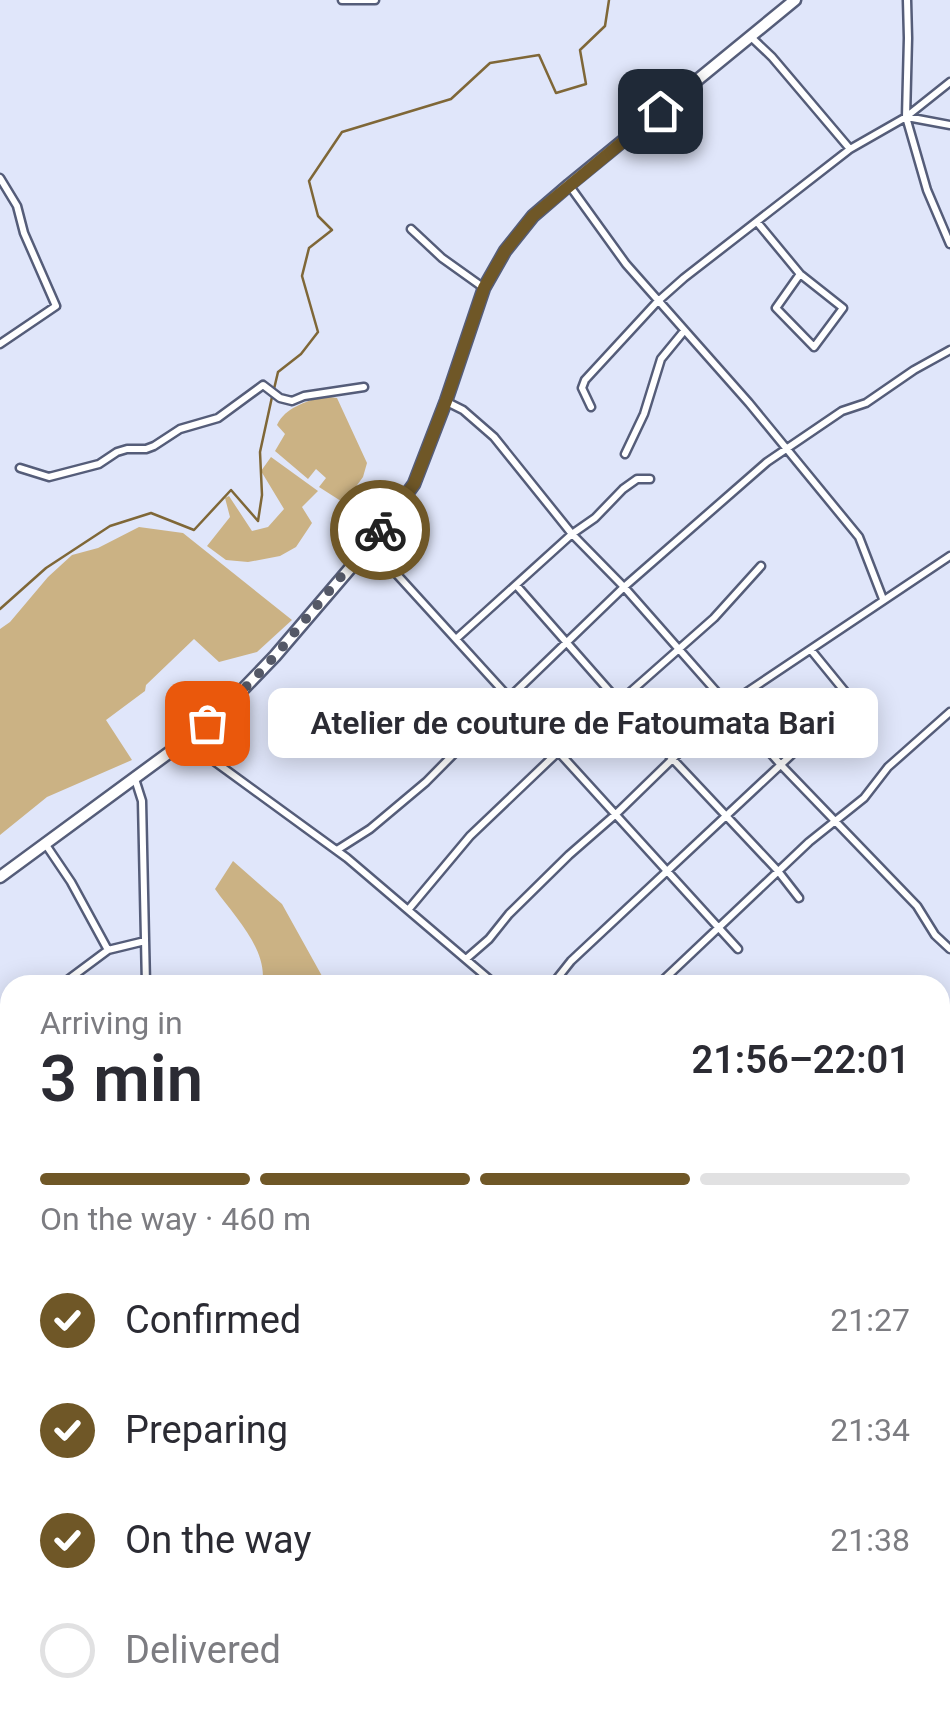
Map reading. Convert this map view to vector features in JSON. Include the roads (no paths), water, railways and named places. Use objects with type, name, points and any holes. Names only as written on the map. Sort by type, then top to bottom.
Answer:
[{"type":"highway","points":[[0,877],[189,738],[251,682],[370,545],[414,484],[484,288],[505,251],[533,216],[795,0]]},
{"type":"street","points":[[342,0],[375,0]]},
{"type":"street","points":[[907,0],[906,117],[927,190],[950,244]]},
{"type":"street","points":[[751,37],[850,149]]},
{"type":"street","points":[[591,407],[582,388],[585,380],[657,302],[850,149],[906,117],[950,82]]},
{"type":"street","points":[[906,117],[950,125]]},
{"type":"street","points":[[0,178],[16,206],[56,306],[0,344]]},
{"type":"street","points":[[569,185],[657,302],[749,403],[859,538],[883,599]]},
{"type":"street","points":[[757,222],[800,274],[844,308],[814,347],[776,308],[800,274]]},
{"type":"street","points":[[411,229],[442,258],[484,288]]},
{"type":"street","points":[[624,454],[644,414],[662,359],[684,331]]},
{"type":"street","points":[[337,850],[426,782],[624,587],[739,485],[842,411],[866,402],[950,350]]},
{"type":"street","points":[[20,468],[49,477],[99,464],[127,449],[146,449],[180,429],[212,421],[258,387],[266,386],[280,398],[292,401],[364,386]]},
{"type":"street","points":[[446,401],[494,437],[572,534],[624,587],[781,765],[917,906],[950,950]]},
{"type":"street","points":[[456,639],[632,482],[650,479]]},
{"type":"street","points":[[370,545],[738,949]]},
{"type":"street","points":[[466,960],[569,855],[729,704],[950,556]]},
{"type":"street","points":[[408,910],[470,836],[557,753],[714,618],[762,566]]},
{"type":"street","points":[[516,585],[800,898]]},
{"type":"street","points":[[560,975],[851,699],[812,650]]},
{"type":"street","points":[[669,975],[864,798],[888,767],[950,712]]},
{"type":"street","points":[[189,738],[206,756],[337,850],[484,975]]},
{"type":"street","points":[[135,778],[142,802],[146,975]]},
{"type":"street","points":[[45,844],[108,950]]},
{"type":"street","points":[[74,975],[108,950],[144,941]]},
{"type":"waterway","points":[[274,389],[278,372],[301,354],[318,332],[302,276],[309,248],[332,230],[318,216],[309,181],[342,132],[451,99],[490,63],[539,55],[556,93],[586,84],[580,50],[605,26],[609,0]]},
{"type":"waterway","points":[[0,609],[46,568],[110,526],[151,513],[194,530],[231,490],[258,521],[262,495],[260,452],[272,397]]},
{"type":"place","name":"Atelier de couture de Fatoumata Bari","points":[[207,723]]}]
